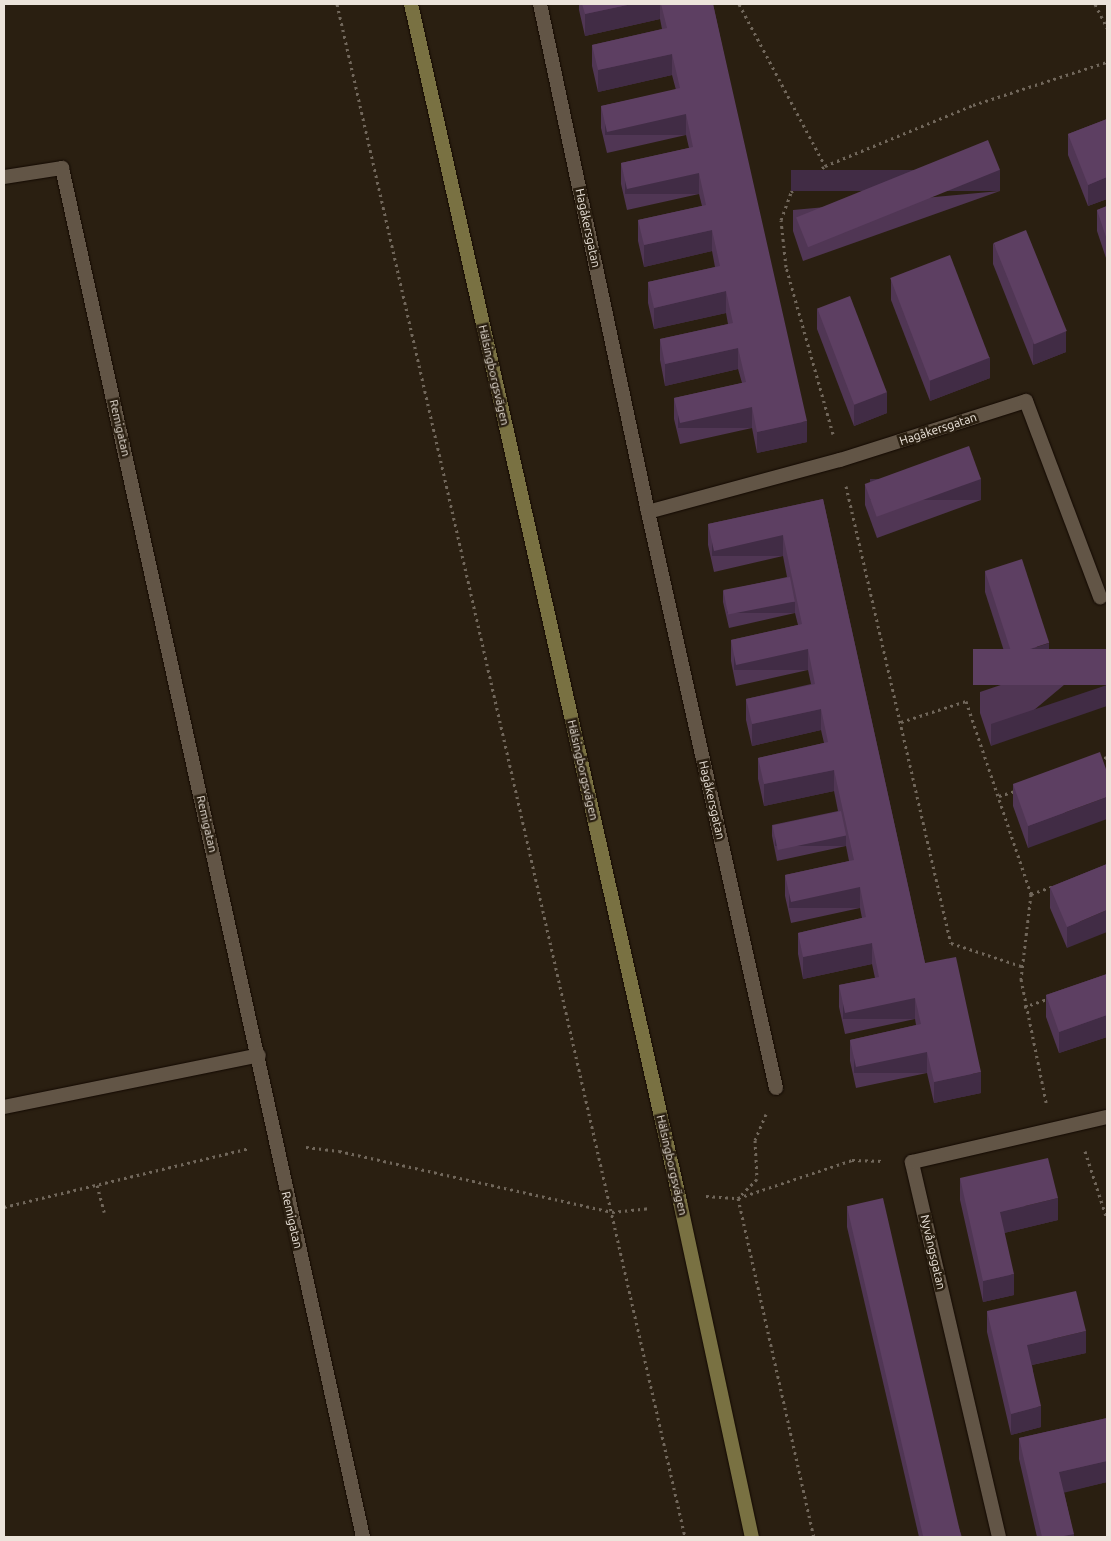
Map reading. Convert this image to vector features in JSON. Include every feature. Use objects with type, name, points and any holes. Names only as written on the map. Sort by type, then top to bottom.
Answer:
[{"type":"main road","name":"Hälsingborgsvägen","points":[[411,4],[676,1182],[752,1537]]},
{"type":"street","name":"Hagåkersgatan","points":[[540,4],[648,512],[776,1088]]},
{"type":"street","name":"Remigatan","points":[[4,177],[62,168],[259,1055],[275,1144],[363,1537]]},
{"type":"street","name":"Hagåkersgatan","points":[[648,512],[840,460],[1026,401],[1100,597]]},
{"type":"street","points":[[4,1107],[259,1055]]},
{"type":"street","points":[[912,1162],[1107,1117]]},
{"type":"street","name":"Nyvångsgatan","points":[[912,1162],[999,1537]]},
{"type":"path","points":[[338,4],[685,1537]]},
{"type":"path","points":[[739,4],[825,166]]},
{"type":"path","points":[[1095,4],[1107,28]]},
{"type":"path","points":[[1022,966],[951,943],[840,460],[786,267],[780,220],[791,192],[825,166],[973,105],[1107,62]]},
{"type":"path","points":[[901,722],[966,701],[1031,894],[1022,966],[1024,1007],[1052,1130]]},
{"type":"path","points":[[1089,764],[1107,757]]},
{"type":"path","points":[[999,796],[1017,790]]},
{"type":"path","points":[[1031,894],[1060,885]]},
{"type":"path","points":[[1024,1007],[1052,998]]},
{"type":"path","points":[[738,1198],[757,1179],[755,1140],[776,1088]]},
{"type":"path","points":[[1079,1124],[1085,1154],[1107,1219]]},
{"type":"path","points":[[299,1144],[612,1212],[651,1208]]},
{"type":"path","points":[[4,1206],[259,1146]]},
{"type":"path","points":[[706,1196],[738,1198],[852,1160],[912,1162]]},
{"type":"path","points":[[97,1185],[104,1212]]},
{"type":"path","points":[[738,1198],[814,1537]]},
{"type":"building","points":[[582,4],[632,4],[585,14]]},
{"type":"building","points":[[661,4],[713,4],[807,421],[757,432],[752,407],[680,423],[674,398],[746,382],[738,348],[665,364],[660,339],[733,323],[726,291],[654,308],[648,282],[720,266],[712,230],[644,245],[638,220],[706,205],[699,173],[627,189],[621,163],[693,147],[686,114],[607,132],[601,106],[680,88],[672,54],[598,70],[592,45],[667,28]]},
{"type":"building","points":[[1107,119],[1107,177],[1088,185],[1068,134]]},
{"type":"building","points":[[988,140],[1000,170],[808,247],[796,218]]},
{"type":"building","points":[[1107,206],[1107,240],[1097,210]]},
{"type":"building","points":[[1026,230],[1067,331],[1034,344],[994,243]]},
{"type":"building","points":[[950,255],[989,358],[930,381],[890,278]]},
{"type":"building","points":[[850,296],[887,392],[854,405],[817,309]]},
{"type":"building","points":[[969,446],[981,479],[877,517],[865,484]]},
{"type":"building","points":[[823,499],[925,963],[956,957],[981,1072],[934,1082],[927,1052],[856,1067],[850,1040],[921,1024],[915,998],[845,1013],[839,985],[879,977],[872,943],[803,957],[798,933],[866,917],[860,887],[791,902],[785,875],[854,860],[834,770],[764,784],[758,758],[828,742],[821,709],[752,724],[746,699],[815,684],[808,649],[736,665],[731,640],[802,624],[783,535],[714,551],[708,524]]},
{"type":"building","points":[[1022,559],[1049,643],[1012,655],[985,571]]},
{"type":"building","points":[[790,577],[795,602],[728,615],[723,590]]},
{"type":"building","points":[[973,649],[1107,649],[1107,685],[973,685]]},
{"type":"building","points":[[1100,752],[1107,772],[1107,797],[1028,826],[1013,784]]},
{"type":"building","points":[[841,811],[846,835],[778,850],[773,826]]},
{"type":"building","points":[[1107,864],[1107,910],[1067,927],[1050,887]]},
{"type":"building","points":[[1107,974],[1107,1015],[1059,1032],[1046,995]]},
{"type":"building","points":[[1048,1158],[1058,1198],[1000,1212],[1014,1274],[983,1281],[960,1178]]},
{"type":"building","points":[[883,1198],[961,1537],[923,1537],[847,1206]]},
{"type":"building","points":[[1076,1291],[1086,1331],[1027,1345],[1041,1406],[1011,1414],[987,1311]]},
{"type":"building","points":[[1107,1418],[1107,1461],[1059,1472],[1074,1534],[1042,1537],[1019,1438]]}]
